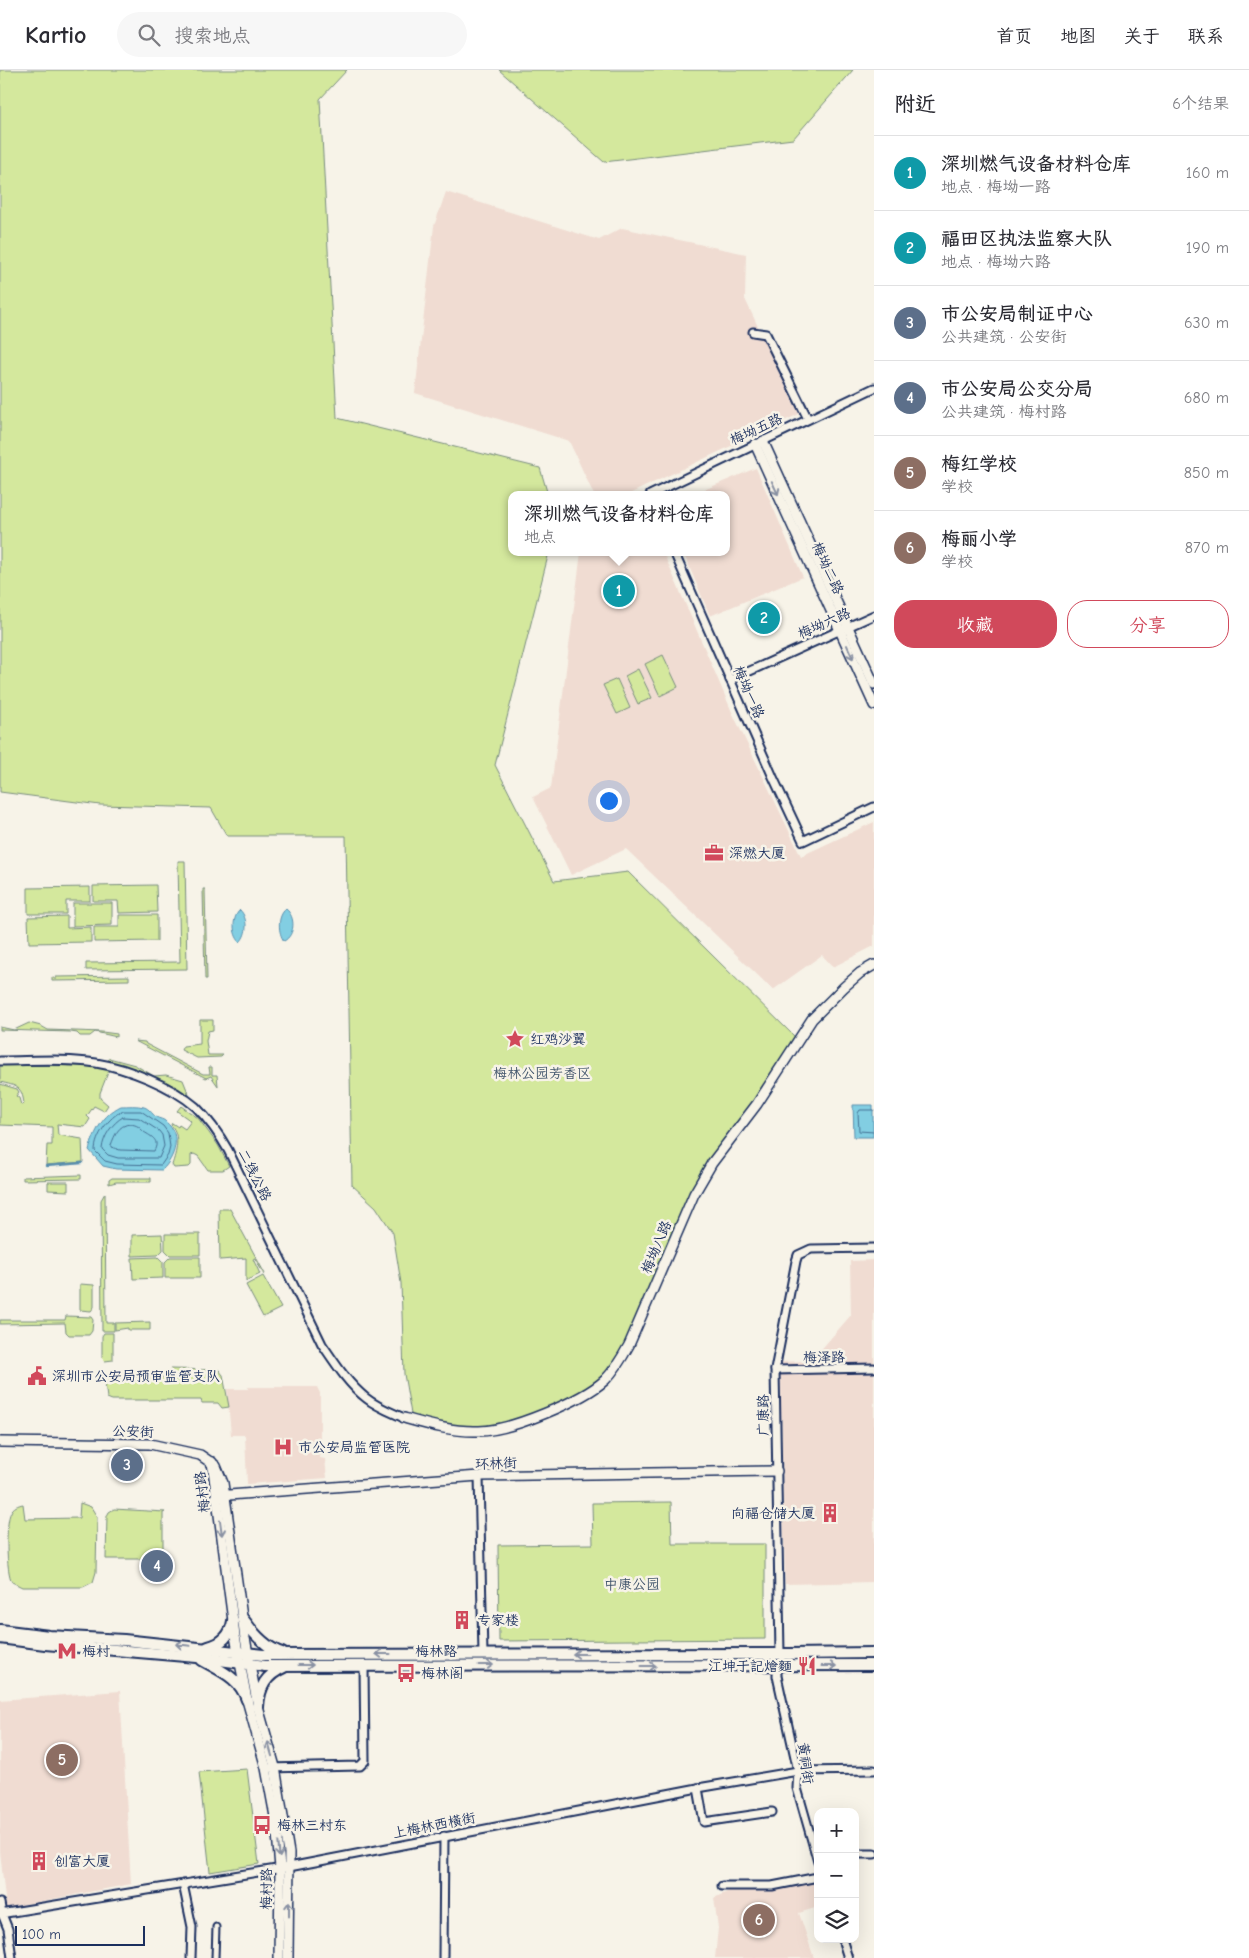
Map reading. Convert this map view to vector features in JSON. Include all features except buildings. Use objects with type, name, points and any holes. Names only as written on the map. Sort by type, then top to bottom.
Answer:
[{"type":"main road","points":[[247,1700],[243,1689],[199,1652],[224,1639],[238,1620],[269,1647],[288,1660],[273,1672],[263,1684],[258,1707]]},
{"type":"main road","name":"梅林路","points":[[0,1630],[49,1636],[124,1640],[244,1658],[364,1665],[874,1665]]},
{"type":"main road","name":"梅林路","points":[[0,1638],[45,1644],[199,1652]]},
{"type":"main road","name":"梅林路","points":[[288,1660],[483,1654],[874,1653]]},
{"type":"street","points":[[753,332],[766,334],[808,419]]},
{"type":"street","name":"梅坳五路","points":[[655,491],[874,388]]},
{"type":"street","name":"梅坳二路","points":[[759,442],[844,628],[874,705]]},
{"type":"street","name":"梅坳一路","points":[[676,556],[804,841],[874,807]]},
{"type":"street","name":"梅坳六路","points":[[730,680],[874,615]]},
{"type":"street","name":"梅坳二路","points":[[844,628],[874,684]]},
{"type":"street","name":"梅坳八路","points":[[404,1418],[440,1428],[468,1431],[480,1432],[503,1428],[544,1414],[588,1392],[606,1378],[620,1362],[629,1346],[694,1194],[712,1163],[757,1104],[812,1019],[860,973],[874,965]]},
{"type":"street","name":"二线公路","points":[[0,1060],[75,1061],[113,1067],[166,1088],[196,1107],[209,1120],[228,1150],[318,1336],[335,1364],[348,1381],[366,1398],[404,1418]]},
{"type":"street","name":"广康路","points":[[780,1654],[775,1370],[798,1255],[811,1249],[874,1248]]},
{"type":"street","name":"梅泽路","points":[[775,1370],[874,1368]]},
{"type":"street","name":"公安街","points":[[0,1442],[44,1441],[48,1444]]},
{"type":"street","name":"公安街","points":[[0,1447],[44,1446],[48,1444],[150,1444],[192,1452],[212,1462]]},
{"type":"street","name":"梅村路","points":[[212,1462],[221,1496],[244,1658],[247,1700],[271,1768]]},
{"type":"street","name":"环林街","points":[[221,1496],[479,1476],[776,1471]]},
{"type":"street","points":[[479,1476],[483,1654]]},
{"type":"street","name":"梅村路","points":[[244,1658],[258,1707],[271,1768],[276,1822],[285,1868],[288,1958]]},
{"type":"street","points":[[271,1768],[360,1766],[365,1761],[364,1665]]},
{"type":"street","name":"黄祠街","points":[[777,1666],[798,1771],[796,1788],[817,1853]]},
{"type":"street","name":"上梅林西横街","points":[[1,1914],[285,1868],[444,1836],[798,1771],[874,1770]]},
{"type":"street","points":[[698,1788],[704,1822],[772,1812]]},
{"type":"street","points":[[443,1958],[444,1836]]},
{"type":"street","points":[[859,1854],[874,1854]]},
{"type":"street","name":"梅村路","points":[[279,1958],[285,1868]]},
{"type":"street","points":[[722,1886],[772,1886],[814,1877]]},
{"type":"street","points":[[183,1884],[192,1927],[191,1958]]},
{"type":"street","points":[[0,1903],[1,1914],[8,1930],[12,1958]]},
{"type":"street","points":[[215,1958],[216,1927]]},
{"type":"street","points":[[843,1943],[848,1958]]},
{"type":"shaded area","points":[[446,192],[599,240],[622,228],[746,254],[745,299],[799,414],[635,491],[592,491],[569,441],[415,393],[434,226]]},
{"type":"shaded area","points":[[756,468],[803,577],[710,616],[685,556],[730,556],[730,491],[701,491]]},
{"type":"shaded area","points":[[580,556],[665,556],[732,712],[801,856],[874,822],[874,946],[833,967],[822,955],[773,990],[626,849],[571,875],[533,797],[551,788]]},
{"type":"shaded area","points":[[874,1260],[874,1582],[785,1584],[780,1362],[811,1361],[851,1315],[850,1261]]},
{"type":"shaded area","name":"市公安局监管医院","points":[[248,1387],[317,1387],[320,1393],[320,1458],[325,1459],[327,1478],[247,1484],[245,1435],[231,1435],[227,1389],[248,1389]]},
{"type":"shaded area","points":[[120,1691],[131,1884],[6,1908],[0,1851],[0,1700]]},
{"type":"shaded area","points":[[814,1883],[814,1908],[799,1913],[814,1958],[715,1958],[718,1928],[714,1898],[729,1891],[762,1890]]},
{"type":"green space","name":"梅林公园芳香区","points":[[0,70],[347,70],[320,99],[337,418],[540,468],[547,491],[508,491],[508,556],[548,556],[495,765],[554,881],[628,872],[798,1040],[712,1163],[620,1362],[588,1392],[492,1431],[423,1424],[411,1414],[404,1374],[401,1283],[393,1233],[376,1207],[352,1185],[346,836],[227,836],[211,808],[100,805],[0,792]]},
{"type":"green space","points":[[499,70],[853,70],[793,139],[604,162]]},
{"type":"green space","points":[[663,655],[678,687],[660,696],[645,664]]},
{"type":"green space","points":[[638,669],[652,698],[638,704],[625,676]]},
{"type":"green space","points":[[617,679],[630,708],[617,714],[603,685]]},
{"type":"green space","points":[[178,861],[185,861],[187,969],[86,970],[86,963],[180,962]]},
{"type":"green space","points":[[156,885],[157,912],[119,913],[118,901],[93,901],[93,886]]},
{"type":"green space","points":[[90,887],[90,901],[66,901],[66,914],[28,914],[28,888]]},
{"type":"green space","points":[[203,889],[205,889],[207,979],[205,979]]},
{"type":"green space","points":[[73,903],[112,903],[112,925],[73,926]]},
{"type":"green space","points":[[119,915],[157,915],[157,941],[94,942],[94,927],[119,927]]},
{"type":"green space","points":[[67,916],[67,928],[91,927],[91,942],[29,943],[28,917]]},
{"type":"green space","points":[[129,976],[129,980],[52,981],[52,977],[56,980],[56,977]]},
{"type":"green space","points":[[200,1020],[213,1020],[213,1030],[208,1031],[206,1041],[208,1055],[223,1055],[221,1057],[197,1058],[181,1050],[183,1046],[200,1044]]},
{"type":"green space","points":[[29,1023],[48,1030],[102,1032],[117,1034],[117,1037],[95,1032],[90,1036],[80,1036],[77,1033],[71,1032],[0,1030],[0,1027],[14,1030]]},
{"type":"green space","points":[[135,1041],[145,1042],[203,1074],[210,1074],[209,1067],[212,1067],[212,1075],[217,1075],[218,1086],[211,1076],[206,1078]]},
{"type":"green space","points":[[109,1058],[135,1065],[154,1076],[166,1075],[183,1080],[189,1095],[187,1096],[108,1063]]},
{"type":"green space","points":[[0,1065],[95,1066],[109,1070],[100,1093],[100,1098],[108,1105],[104,1111],[94,1106],[87,1116],[90,1119],[85,1127],[57,1124],[58,1135],[82,1139],[83,1162],[46,1165],[47,1145],[52,1145],[52,1127],[0,1125],[0,1084],[17,1089],[19,1092],[16,1096],[19,1098],[21,1105],[24,1104],[22,1094],[18,1088],[0,1082]]},
{"type":"green space","points":[[181,1106],[198,1118],[218,1145],[229,1166],[223,1170],[208,1170],[198,1156],[194,1154],[191,1155],[191,1165],[189,1167],[174,1168],[172,1165],[177,1139],[171,1125],[172,1123],[178,1127],[179,1125],[185,1129],[191,1121],[177,1111]]},
{"type":"green space","points":[[81,1175],[81,1179],[23,1180],[23,1177]]},
{"type":"green space","points":[[112,1178],[151,1178],[151,1182],[116,1182],[109,1184],[109,1180]]},
{"type":"green space","points":[[48,1182],[68,1182],[68,1191],[48,1190]]},
{"type":"green space","points":[[105,1193],[106,1323],[114,1323],[114,1331],[102,1331],[101,1200]]},
{"type":"green space","points":[[219,1209],[230,1209],[264,1275],[255,1258],[253,1259],[260,1274],[246,1281],[246,1258],[220,1260]]},
{"type":"green space","points":[[162,1234],[163,1250],[158,1255],[132,1256],[132,1235]]},
{"type":"green space","points":[[165,1234],[200,1234],[200,1255],[170,1255],[165,1250]]},
{"type":"green space","points":[[158,1257],[163,1262],[163,1278],[133,1279],[132,1258]]},
{"type":"green space","points":[[170,1257],[200,1257],[200,1278],[165,1278],[165,1262]]},
{"type":"green space","points":[[263,1276],[281,1308],[263,1317],[246,1285]]},
{"type":"green space","points":[[80,1284],[94,1285],[94,1307],[91,1311],[80,1310]]},
{"type":"green space","points":[[66,1316],[91,1317],[93,1320],[92,1331],[89,1335],[69,1335],[66,1332],[65,1323],[0,1324],[0,1320],[65,1320]]},
{"type":"green space","points":[[150,1322],[150,1330],[128,1330],[128,1328],[115,1330],[115,1323]]},
{"type":"green space","points":[[104,1333],[113,1333],[113,1360],[105,1361],[102,1358],[102,1336]]},
{"type":"green space","points":[[170,1369],[219,1370],[223,1375],[229,1407],[222,1408],[218,1403],[202,1403],[201,1400],[112,1400],[107,1398],[105,1383],[110,1378],[170,1377]]},
{"type":"green space","name":"中康公园","points":[[671,1502],[672,1544],[765,1544],[765,1639],[499,1641],[498,1545],[593,1544],[592,1503]]},
{"type":"green space","points":[[80,1503],[91,1507],[97,1517],[96,1572],[93,1582],[83,1587],[22,1587],[12,1582],[8,1569],[7,1536],[9,1518],[13,1509],[23,1504],[25,1519],[79,1518]]},
{"type":"green space","points":[[114,1509],[165,1512],[163,1513],[163,1559],[106,1559],[107,1516]]},
{"type":"green space","points":[[247,1769],[259,1864],[210,1872],[199,1772]]},
{"type":"water","points":[[286,909],[293,921],[293,926],[290,935],[284,941],[279,925],[281,916]]},
{"type":"water","points":[[240,910],[246,922],[246,930],[240,942],[234,930],[234,921]]},
{"type":"water","points":[[853,1105],[873,1105],[873,1137],[854,1137]]},
{"type":"water","points":[[121,1106],[146,1108],[171,1127],[174,1133],[175,1146],[167,1165],[162,1170],[116,1169],[103,1166],[89,1150],[104,1119]]},
{"type":"waterway","points":[[46,1166],[82,1163]]},
{"type":"place","name":"深圳燃气设备材料仓库","points":[[619,591]]},
{"type":"place","name":"福田区执法监察大队","points":[[764,618]]},
{"type":"place","name":"深燃大厦","points":[[714,853]]},
{"type":"place","name":"红鸡沙翼","points":[[515,1039]]},
{"type":"place","name":"深圳市公安局预审监管支队","points":[[37,1376]]},
{"type":"place","name":"市公安局监管医院","points":[[283,1447]]},
{"type":"place","name":"市公安局制证中心","points":[[127,1465]]},
{"type":"place","name":"向福仓储大厦","points":[[830,1513]]},
{"type":"place","name":"市公安局公交分局","points":[[157,1566]]},
{"type":"place","name":"专家楼","points":[[462,1620]]},
{"type":"place","name":"梅村","points":[[67,1651]]},
{"type":"place","name":"江坤于記燴麵","points":[[807,1666]]},
{"type":"place","name":"梅林阁","points":[[406,1673]]},
{"type":"place","name":"梅红学校","points":[[62,1760]]},
{"type":"place","name":"梅林三村东","points":[[262,1825]]},
{"type":"place","name":"创富大厦","points":[[39,1861]]},
{"type":"place","name":"梅丽小学","points":[[759,1920]]}]
